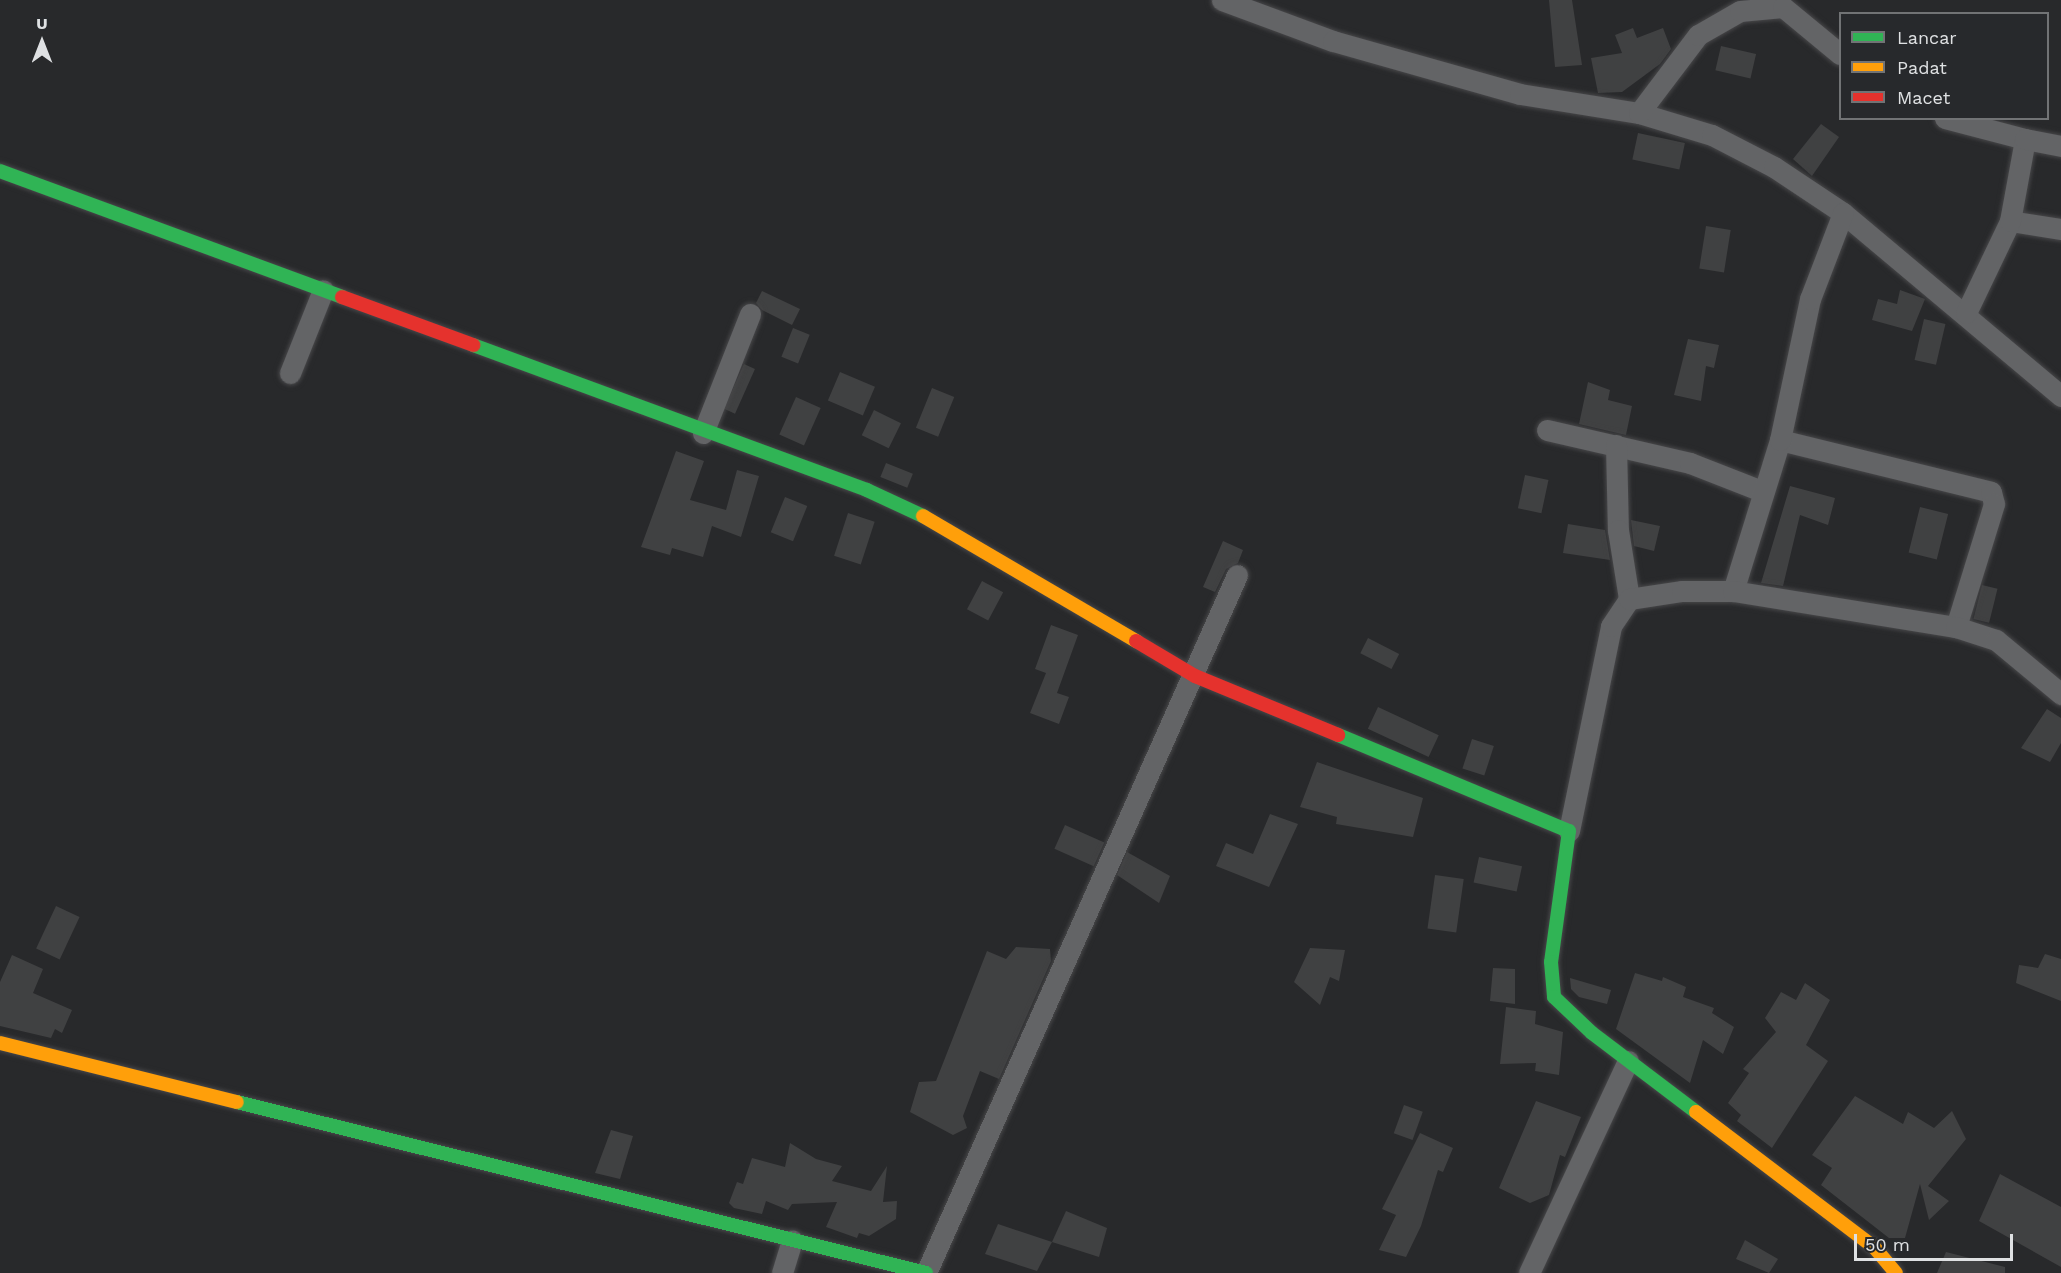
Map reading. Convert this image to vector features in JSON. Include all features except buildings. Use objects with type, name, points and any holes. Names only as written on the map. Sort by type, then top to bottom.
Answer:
[{"type":"street","points":[[1222,0],[1333,41],[1520,94],[1639,113],[1712,135],[1774,167],[1843,213],[1966,313],[1992,340],[2061,396]]},
{"type":"street","points":[[1639,113],[1698,35],[1715,22],[1740,11],[1785,4],[1839,53]]},
{"type":"street","points":[[1953,120],[2061,146]]},
{"type":"street","points":[[1966,313],[2010,222],[2025,139]]},
{"type":"street","points":[[0,171],[703,433],[867,489],[937,522],[1195,676],[1569,831]]},
{"type":"street","points":[[1733,591],[1780,440],[1810,299],[1843,213]]},
{"type":"street","points":[[2010,222],[2061,230]]},
{"type":"street","points":[[290,373],[322,290]]},
{"type":"street","points":[[703,433],[750,314]]},
{"type":"street","points":[[1546,430],[1690,463],[1764,492]]},
{"type":"street","points":[[1780,440],[1991,492],[1994,504],[1956,627]]},
{"type":"street","points":[[1616,445],[1618,530],[1629,599],[1611,626],[1569,831],[1551,988],[1592,1033],[1874,1247],[1896,1273]]},
{"type":"street","points":[[0,1043],[926,1273],[1195,676],[1237,575]]},
{"type":"street","points":[[1629,599],[1682,591],[1733,591],[1956,627],[1996,640],[2027,661],[2061,694]]},
{"type":"street","points":[[1530,1273],[1628,1061]]},
{"type":"street","points":[[782,1273],[792,1240]]},
{"type":"traffic: fast","points":[[0,171],[342,297]]},
{"type":"traffic: fast","points":[[473,345],[867,490],[923,516]]},
{"type":"traffic: fast","points":[[1338,735],[1569,831],[1551,962],[1554,997],[1592,1033],[1696,1112]]},
{"type":"traffic: fast","points":[[237,1102],[926,1273]]},
{"type":"traffic: slow","points":[[923,516],[1136,641]]},
{"type":"traffic: slow","points":[[0,1043],[237,1102]]},
{"type":"traffic: slow","points":[[1696,1112],[1874,1247],[1896,1273]]},
{"type":"traffic: jam","points":[[342,297],[473,345]]},
{"type":"traffic: jam","points":[[1136,641],[1195,676],[1338,735]]}]
